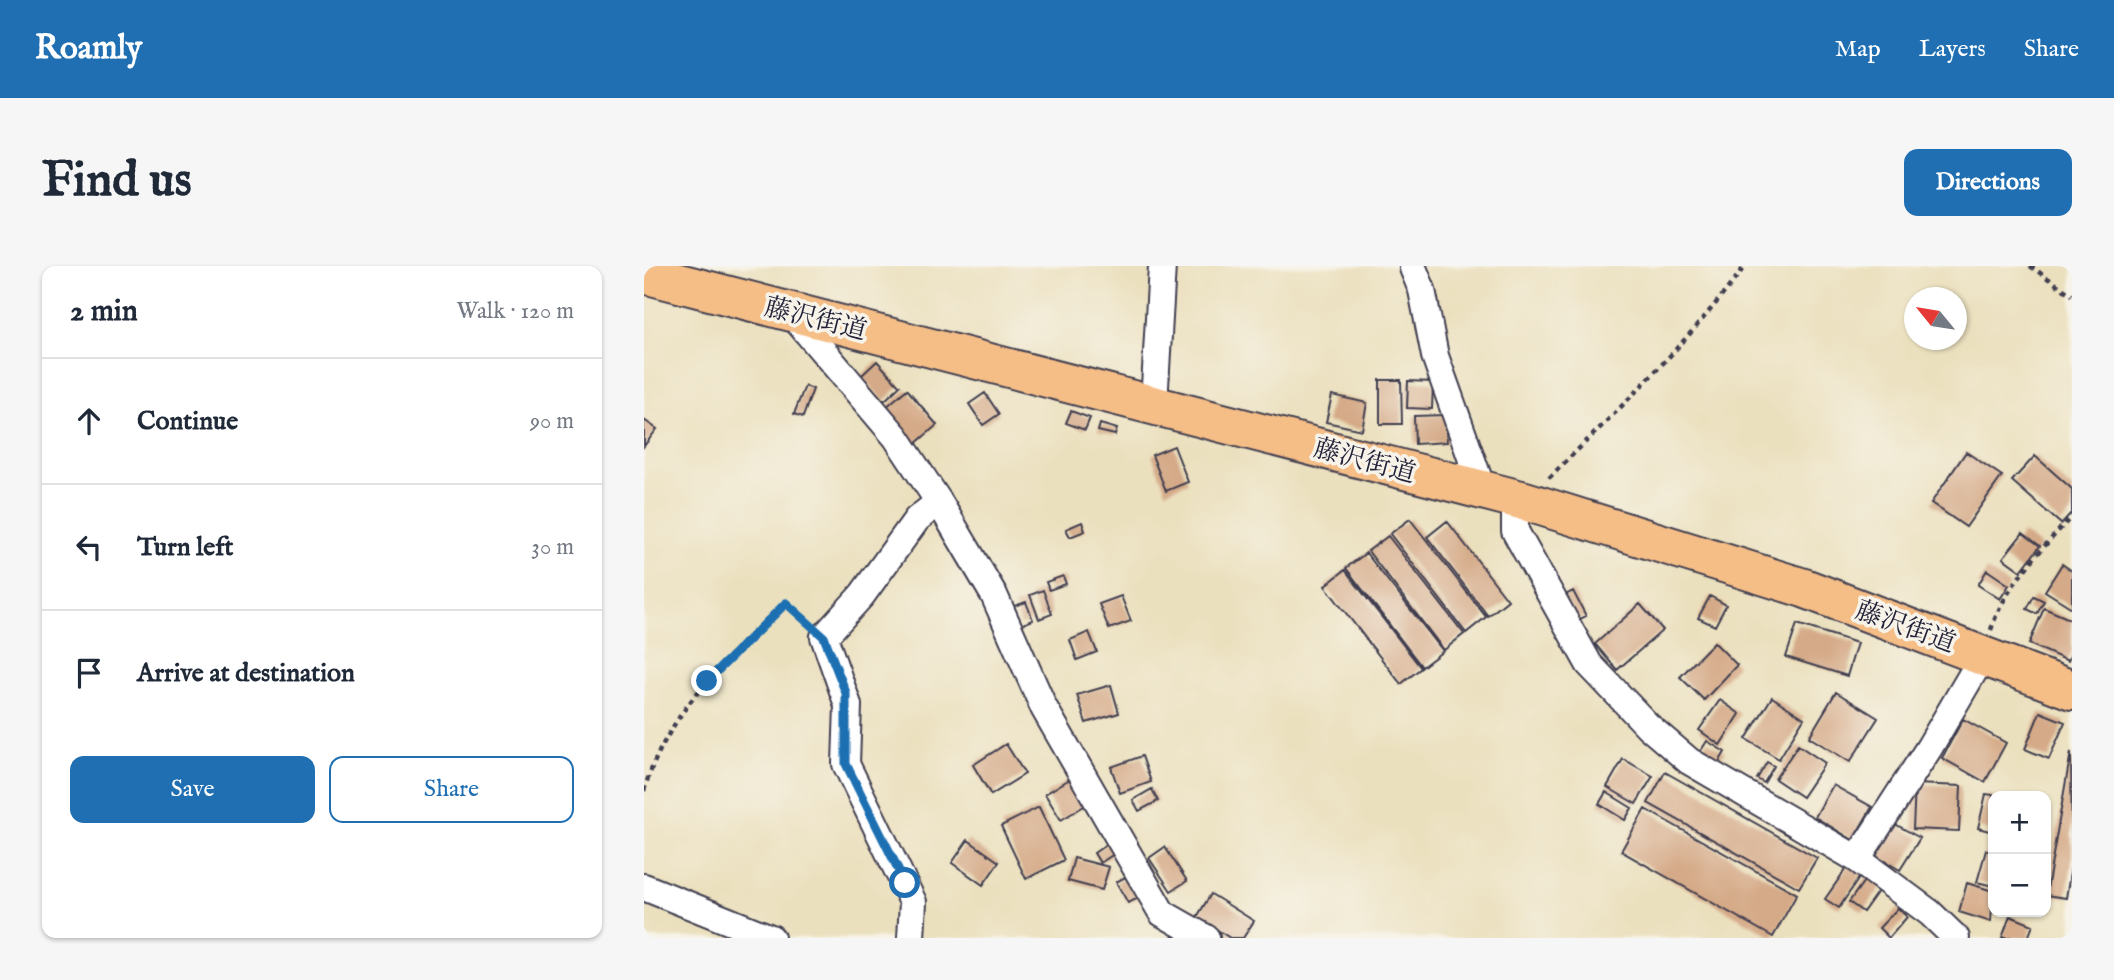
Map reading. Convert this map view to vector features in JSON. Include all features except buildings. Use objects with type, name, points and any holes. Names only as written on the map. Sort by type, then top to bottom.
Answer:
[{"type":"highway","name":"藤沢街道","points":[[644,274],[1508,497],[1804,588],[2072,690]]},
{"type":"street","points":[[1154,404],[1162,266]]},
{"type":"street","points":[[1413,268],[1422,290],[1436,356],[1508,497],[1515,531],[1589,664],[1648,726],[1689,761],[1857,859],[1930,913],[1956,938]]},
{"type":"street","points":[[789,311],[896,437],[939,502],[994,595],[1044,708],[1162,913],[1206,938]]},
{"type":"street","points":[[911,938],[912,902],[846,764],[846,693],[824,637],[862,595],[917,519],[939,502]]},
{"type":"street","points":[[1857,859],[1929,748],[1983,654]]},
{"type":"street","points":[[644,887],[771,938]]},
{"type":"path","points":[[1508,497],[1586,445],[1689,338],[1745,266]]},
{"type":"path","points":[[2030,266],[2072,295]]},
{"type":"path","points":[[1983,654],[1996,613],[2016,583],[2072,516]]},
{"type":"path","points":[[644,791],[660,747],[682,711],[707,681],[786,603],[824,637]]},
{"type":"route","points":[[707,681],[786,603],[824,637],[846,693],[846,764],[905,883]]}]
